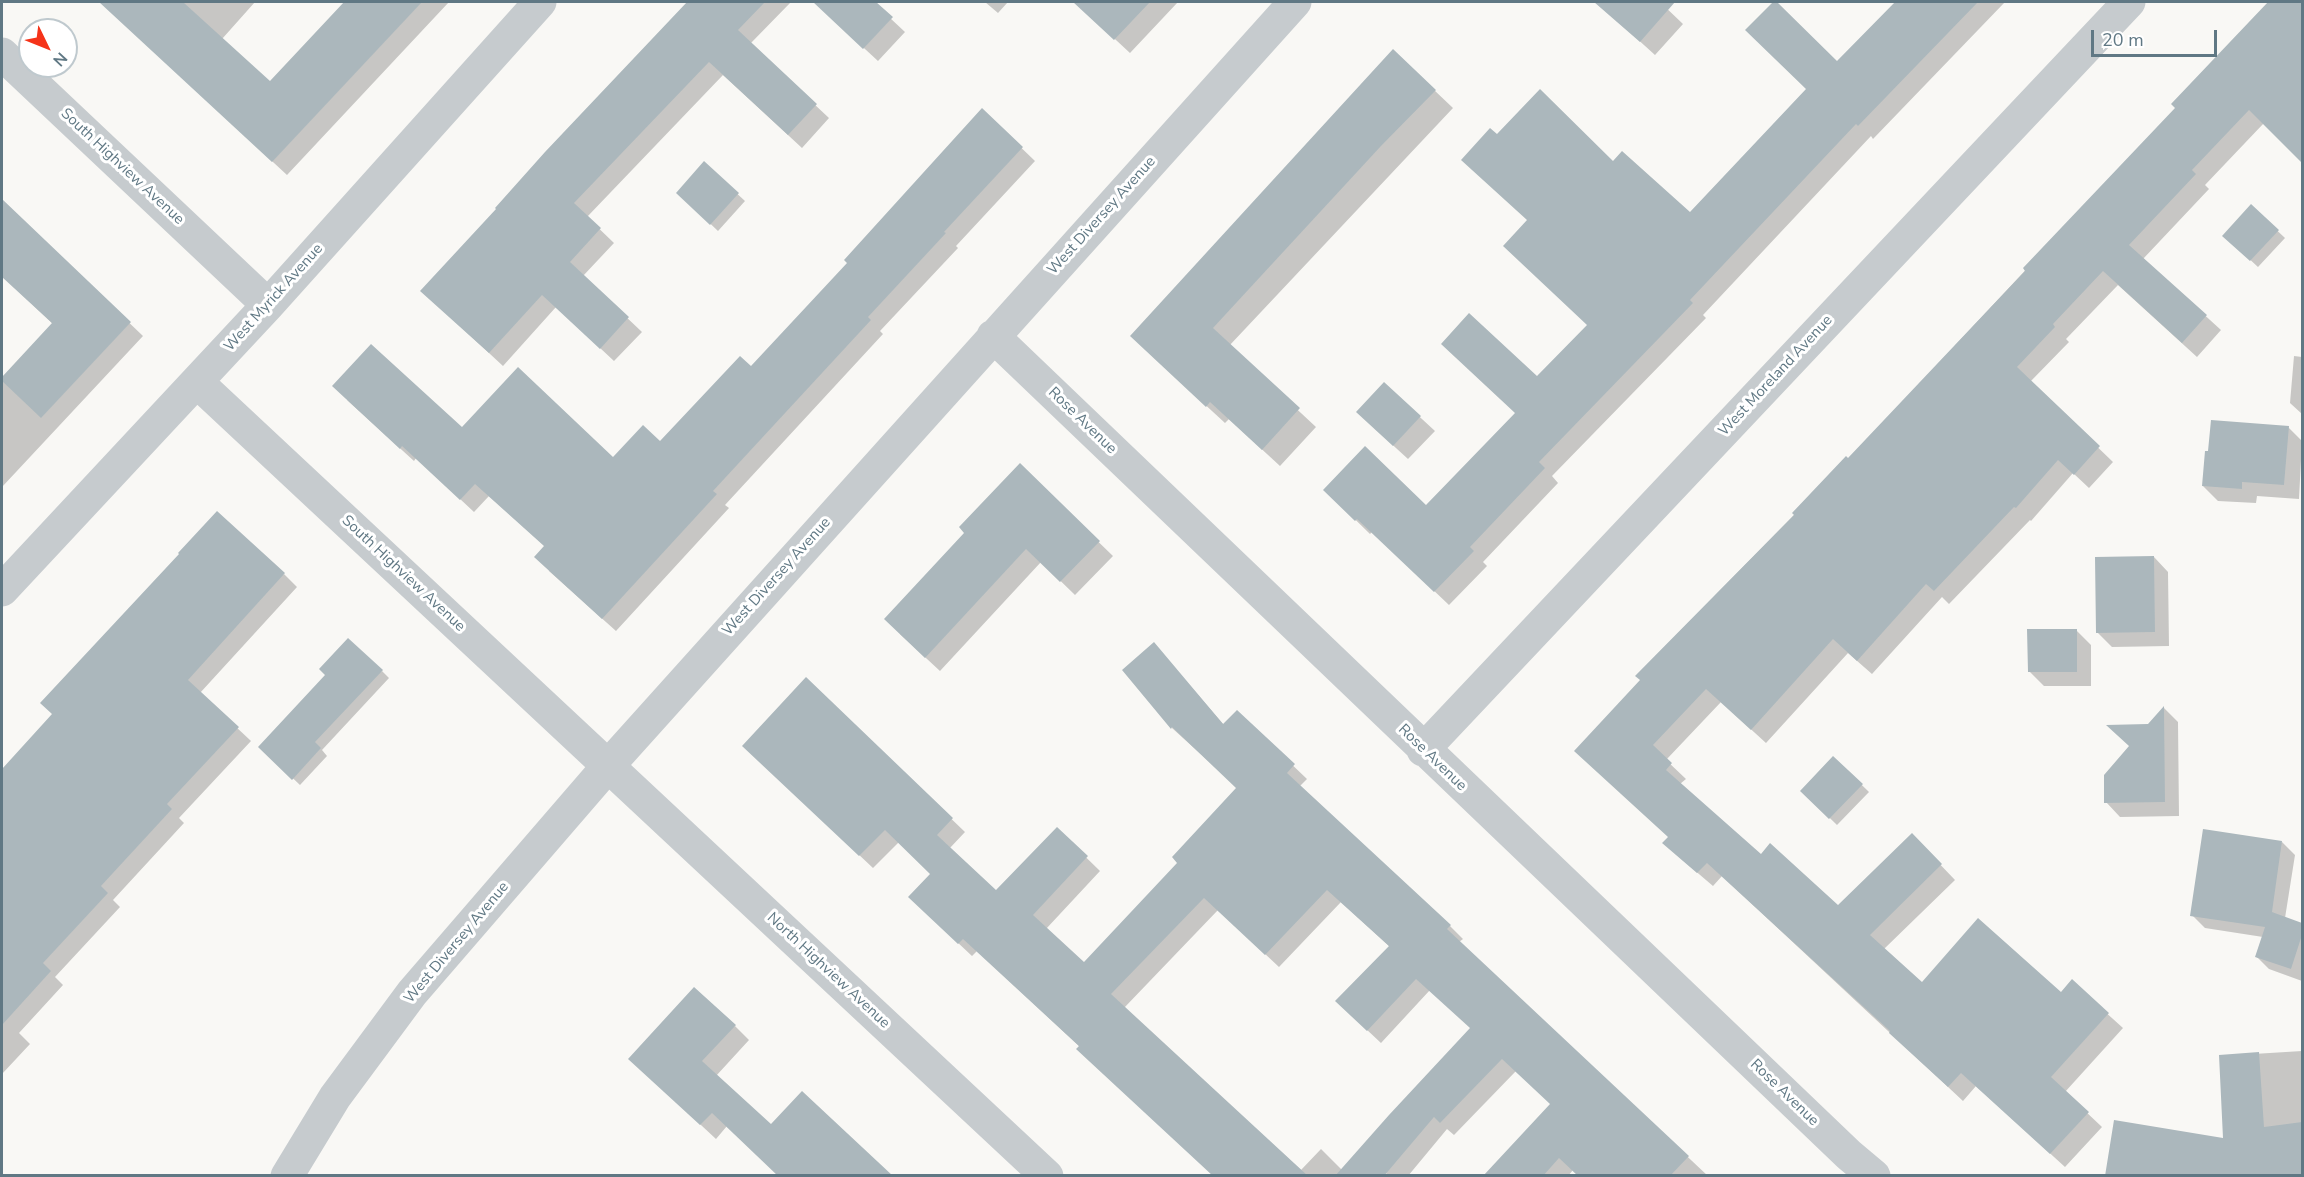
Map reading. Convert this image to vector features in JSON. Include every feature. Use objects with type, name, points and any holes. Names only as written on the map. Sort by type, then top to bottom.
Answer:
[{"type":"street","name":"West Myrick Avenue","points":[[2,590],[268,305],[540,2]]},
{"type":"street","name":"West Diversey Avenue","points":[[287,1176],[335,1097],[412,993],[608,766],[1295,2]]},
{"type":"street","name":"West Moreland Avenue","points":[[1423,750],[2129,2]]},
{"type":"street","name":"South Highview Avenue","points":[[2,54],[268,305]]},
{"type":"street","name":"Rose Avenue","points":[[993,336],[1423,750],[1848,1155],[1874,1176]]},
{"type":"street","name":"South Highview Avenue","points":[[197,382],[608,766]]},
{"type":"street","name":"North Highview Avenue","points":[[608,766],[1047,1176]]},
{"type":"building","points":[[99,2],[183,2],[270,81],[344,2],[422,2],[272,162]]},
{"type":"building","points":[[687,2],[765,2],[738,30],[817,104],[788,135],[709,62],[574,203],[601,228],[570,262],[629,317],[600,349],[542,295],[489,353],[420,291],[545,152]]},
{"type":"building","points":[[813,2],[876,2],[893,17],[863,49]]},
{"type":"building","points":[[1073,2],[1150,2],[1114,40]]},
{"type":"building","points":[[1594,2],[1675,2],[1640,42]]},
{"type":"building","points":[[1773,2],[1777,2],[1837,61],[1895,2],[1978,2],[1858,126],[1856,124],[1690,300],[1693,303],[1539,462],[1545,468],[1470,547],[1474,551],[1434,592],[1323,490],[1365,446],[1426,505],[1515,413],[1441,344],[1469,313],[1537,376],[1587,325],[1503,246],[1527,220],[1461,160],[1490,128],[1497,134],[1540,89],[1613,161],[1622,151],[1690,212],[1806,89],[1745,30]]},
{"type":"building","points":[[2268,2],[2302,2],[2302,163],[2249,110],[2192,170],[2196,174],[2129,245],[2207,315],[2182,343],[2103,271],[2053,324],[2055,327],[2017,367],[2100,446],[2074,475],[2058,460],[2016,508],[2014,507],[1934,591],[1926,584],[1857,661],[1833,639],[1751,730],[1706,689],[1653,745],[1672,763],[1666,770],[1761,854],[1770,843],[1838,905],[1912,833],[1942,864],[1870,935],[1922,982],[1978,918],[2061,992],[2072,979],[2109,1013],[2051,1077],[2089,1112],[2050,1154],[1961,1073],[1948,1087],[1707,863],[1697,873],[1662,843],[1668,837],[1574,751],[1640,680],[1635,676],[1794,515],[1792,513],[1846,456],[1848,458],[2025,271],[2023,268],[2175,108],[2171,104]]},
{"type":"building","points":[[1393,49],[1436,90],[1381,146],[1213,328],[1300,408],[1262,450],[1210,402],[1206,407],[1130,336]]},
{"type":"building","points":[[982,108],[1023,147],[868,317],[871,320],[713,491],[717,494],[602,619],[534,557],[544,546],[475,484],[460,500],[402,446],[400,449],[332,386],[371,344],[462,427],[518,367],[613,457],[643,425],[660,441],[740,356],[751,366],[847,263],[844,260]]},
{"type":"building","points":[[704,161],[739,193],[710,225],[676,193]]},
{"type":"building","points":[[2,199],[131,322],[41,418],[2,381],[2,377],[52,323],[2,277]]},
{"type":"building","points":[[2251,204],[2279,230],[2250,261],[2222,236]]},
{"type":"building","points":[[1384,382],[1421,416],[1393,446],[1356,412]]},
{"type":"building","points":[[2211,420],[2289,426],[2284,485],[2242,482],[2242,489],[2202,486]]},
{"type":"building","points":[[1020,463],[1100,541],[1060,582],[1026,549],[925,658],[884,619],[964,533],[959,527]]},
{"type":"building","points":[[217,511],[285,573],[188,680],[239,727],[167,804],[172,809],[101,886],[108,893],[43,963],[51,971],[2,1025],[2,769],[52,714],[40,703]]},
{"type":"building","points":[[2154,556],[2155,632],[2096,633],[2095,557]]},
{"type":"building","points":[[2027,629],[2077,629],[2077,672],[2028,672]]},
{"type":"building","points":[[348,638],[383,670],[315,742],[321,748],[292,780],[258,747],[325,675],[319,669]]},
{"type":"building","points":[[1154,642],[1223,724],[1237,710],[1295,764],[1287,773],[1451,925],[1447,929],[1689,1156],[1670,1176],[1578,1176],[1559,1158],[1543,1176],[1483,1176],[1550,1104],[1502,1059],[1440,1123],[1434,1117],[1384,1176],[1335,1176],[1470,1028],[1416,979],[1367,1031],[1335,1001],[1389,946],[1327,890],[1265,955],[1204,898],[1111,994],[1308,1176],[1213,1176],[1076,1049],[1079,1046],[963,939],[958,944],[908,897],[930,874],[885,830],[859,856],[742,746],[806,677],[953,818],[937,835],[996,890],[1057,827],[1088,856],[1033,915],[1084,962],[1177,863],[1172,857],[1236,788],[1172,727],[1171,729],[1122,670]]},
{"type":"building","points":[[2164,706],[2165,802],[2104,803],[2104,775],[2129,746],[2106,725],[2148,724]]},
{"type":"building","points":[[1833,756],[1863,784],[1829,819],[1800,791]]},
{"type":"building","points":[[2203,829],[2282,841],[2272,912],[2302,923],[2302,935],[2291,969],[2255,957],[2265,927],[2190,916]]},
{"type":"building","points":[[694,987],[736,1025],[702,1061],[771,1124],[802,1091],[893,1176],[778,1176],[712,1113],[700,1125],[628,1059]]},
{"type":"building","points":[[2259,1052],[2264,1127],[2302,1122],[2302,1176],[2105,1176],[2114,1120],[2223,1138],[2219,1055]]}]
